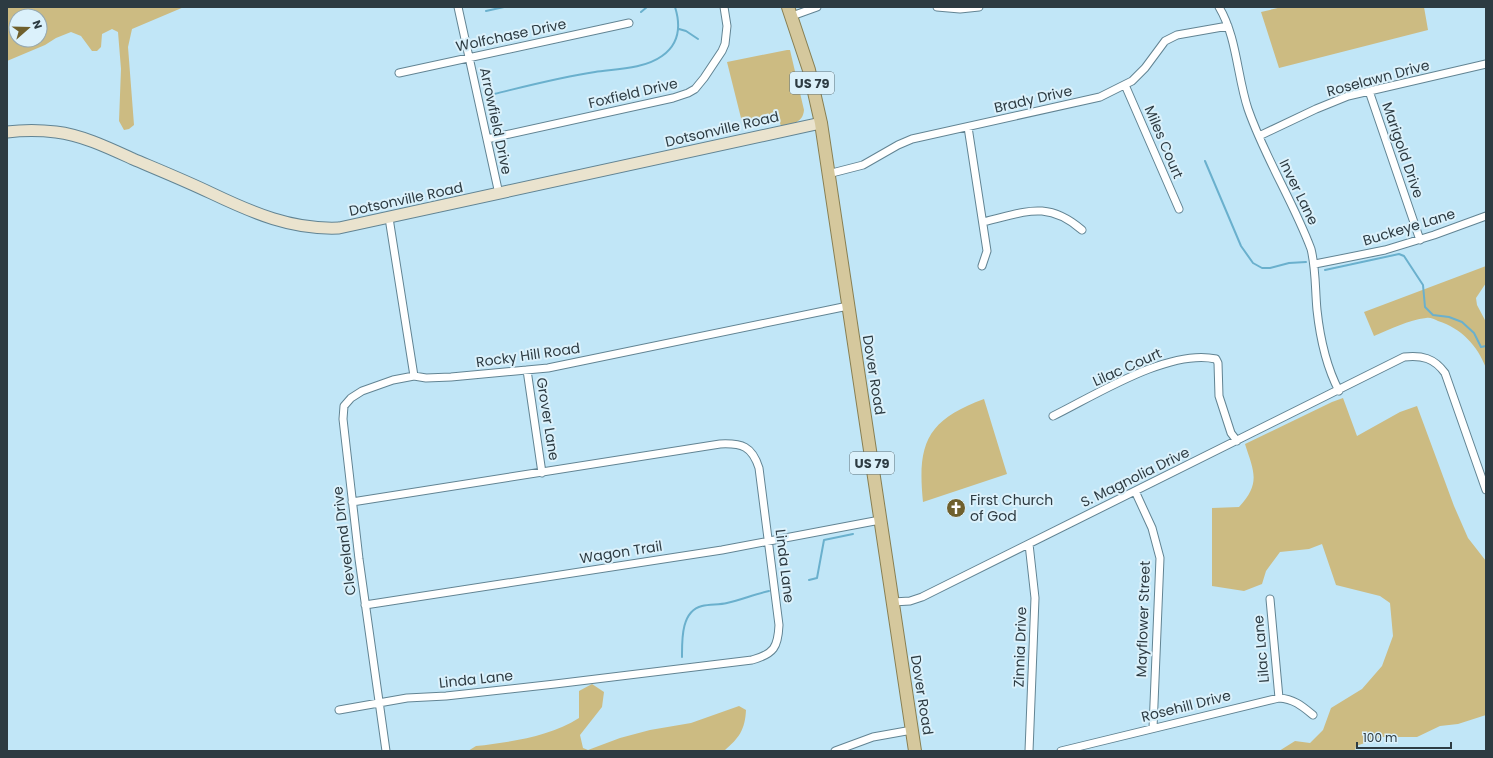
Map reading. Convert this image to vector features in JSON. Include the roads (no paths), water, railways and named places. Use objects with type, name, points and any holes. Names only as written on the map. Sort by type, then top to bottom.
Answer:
[{"type":"main road","name":"Dover Road","points":[[790,12],[809,70],[821,123],[915,751]]},
{"type":"main road","name":"Dotsonville Road","points":[[7,132],[35,130],[76,136],[120,153],[261,216],[301,226],[323,229],[339,228],[389,218],[821,123]]},
{"type":"street","name":"Arrowfield Drive","points":[[458,7],[499,194]]},
{"type":"street","name":"Foxfield Drive","points":[[487,139],[673,98],[688,93],[704,78],[724,46],[727,26],[724,7]]},
{"type":"street","points":[[790,12],[817,7]]},
{"type":"street","points":[[938,7],[960,9],[979,7]]},
{"type":"street","name":"Inver Lane","points":[[1219,7],[1228,26],[1243,94],[1259,136],[1307,238],[1315,264],[1320,329],[1326,358],[1339,391]]},
{"type":"street","name":"Wolfchase Drive","points":[[399,73],[629,22]]},
{"type":"street","name":"Brady Drive","points":[[828,174],[868,163],[904,142],[1100,97],[1125,85],[1142,71],[1165,41],[1185,32],[1228,26]]},
{"type":"street","name":"Roselawn Drive","points":[[1259,136],[1332,102],[1370,91],[1486,64]]},
{"type":"street","name":"Miles Court","points":[[1125,85],[1178,210]]},
{"type":"street","name":"Marigold Drive","points":[[1370,91],[1420,240]]},
{"type":"street","points":[[968,127],[987,251],[982,266]]},
{"type":"street","points":[[983,222],[1031,211],[1046,210],[1062,216],[1082,230]]},
{"type":"street","name":"Buckeye Lane","points":[[1315,264],[1375,253],[1420,240],[1486,216]]},
{"type":"street","points":[[389,218],[414,376]]},
{"type":"street","name":"Rocky Hill Road","points":[[414,376],[426,378],[451,377],[548,368],[848,306]]},
{"type":"street","name":"S. Magnolia Drive","points":[[893,602],[910,601],[922,597],[1339,391],[1404,357],[1420,355],[1439,365],[1448,380],[1485,482],[1486,490]]},
{"type":"street","name":"Lilac Court","points":[[1053,416],[1140,373],[1164,363],[1196,357],[1207,357],[1216,359],[1220,369],[1221,401],[1231,433],[1237,441]]},
{"type":"street","name":"Grover Lane","points":[[527,370],[542,473]]},
{"type":"street","name":"Cleveland Drive","points":[[386,751],[365,605],[343,419],[344,406],[351,398],[362,391],[393,380],[414,376]]},
{"type":"street","name":"Linda Lane","points":[[339,710],[407,698],[446,696],[748,660],[764,656],[775,647],[779,625],[759,468],[751,451],[739,445],[720,444],[352,502]]},
{"type":"street","name":"Mayflower Street","points":[[1136,491],[1152,528],[1160,558],[1152,728]]},
{"type":"street","name":"Wagon Trail","points":[[365,605],[722,550],[880,520]]},
{"type":"street","name":"Zinnia Drive","points":[[1029,544],[1035,598],[1029,751]]},
{"type":"street","name":"Lilac Lane","points":[[1270,599],[1279,698]]},
{"type":"street","name":"Rosehill Drive","points":[[1061,751],[1279,698],[1290,699],[1300,704],[1313,716]]},
{"type":"street","points":[[835,751],[873,737],[912,730]]},
{"type":"waterway","points":[[486,11],[504,7]]},
{"type":"waterway","points":[[641,12],[647,7]]},
{"type":"waterway","points":[[494,94],[570,76],[647,64],[668,51],[675,40],[678,28],[675,7]]},
{"type":"waterway","points":[[679,29],[686,31],[698,39]]},
{"type":"waterway","points":[[1205,161],[1241,246],[1253,263],[1262,268],[1270,268],[1289,263],[1306,262]]},
{"type":"waterway","points":[[1325,270],[1399,254],[1404,256],[1423,285],[1425,307],[1433,315],[1449,317],[1462,322],[1474,333],[1481,347],[1486,346]]},
{"type":"waterway","points":[[809,580],[817,578],[824,540],[853,534]]},
{"type":"waterway","points":[[682,657],[684,627],[686,620],[695,609],[705,605],[724,604],[769,591]]},
{"type":"place","name":"First Church of God","points":[[956,508]]}]
